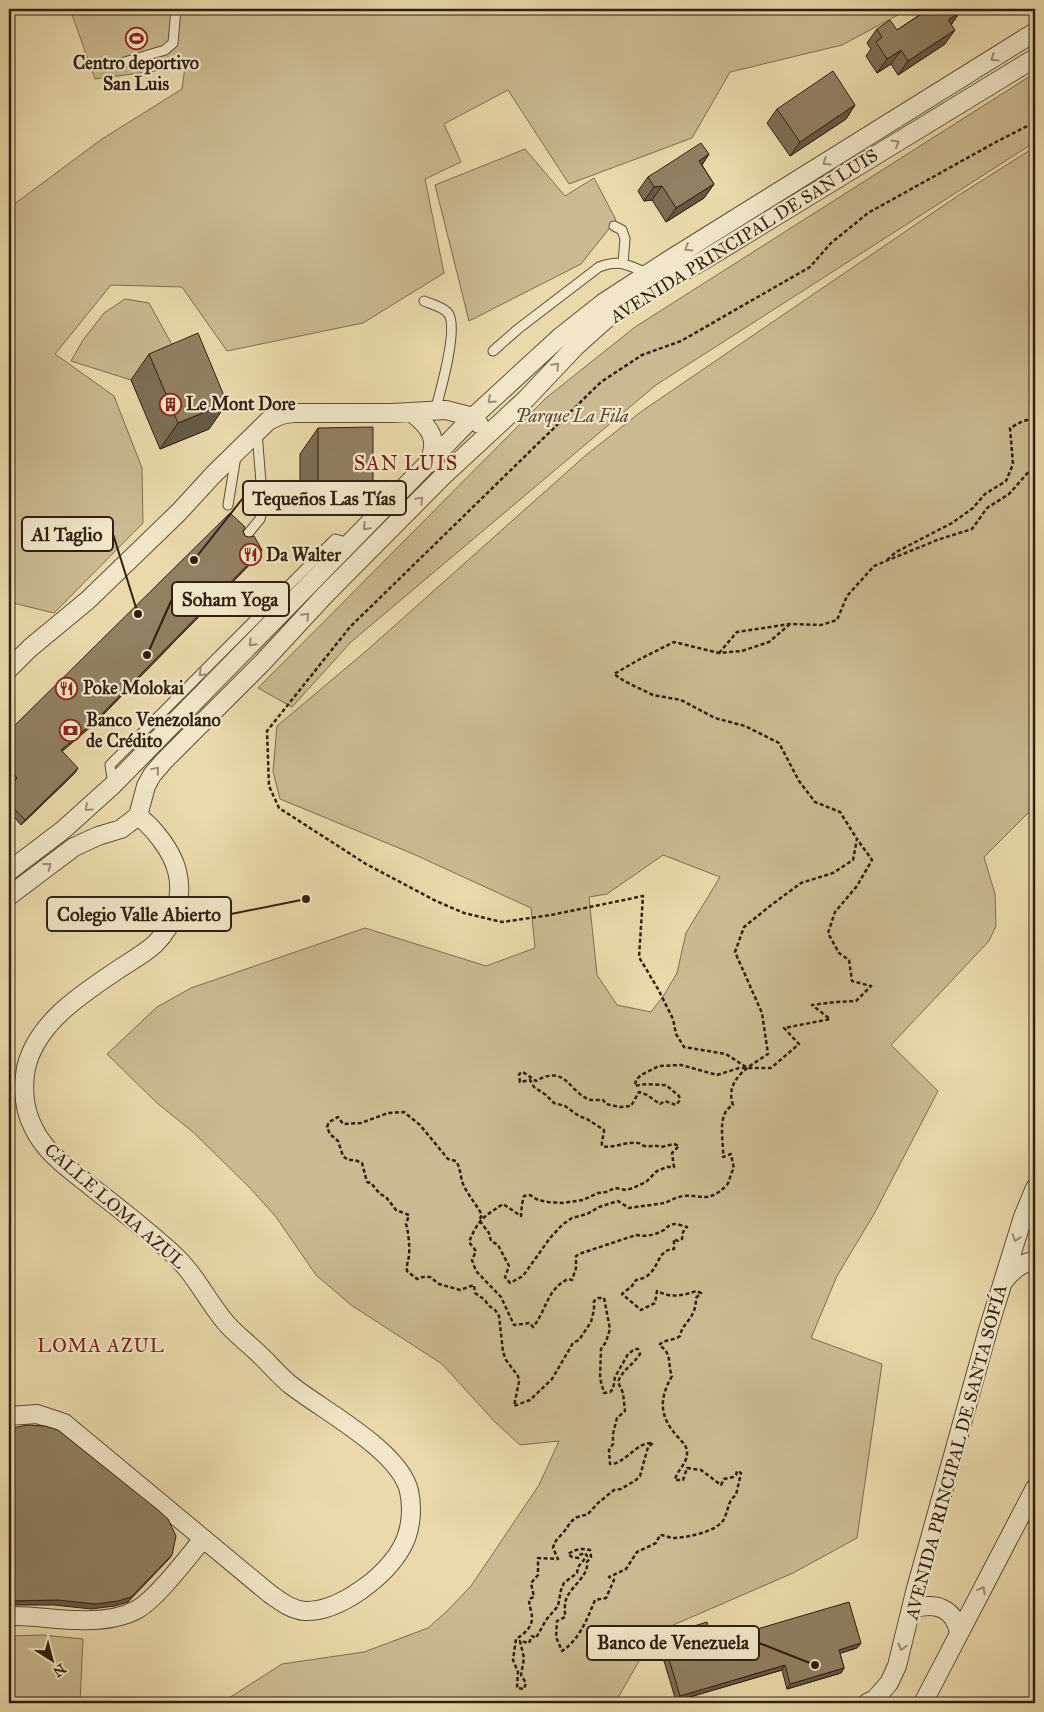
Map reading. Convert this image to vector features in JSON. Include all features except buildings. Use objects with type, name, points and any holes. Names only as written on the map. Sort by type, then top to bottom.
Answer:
[{"type":"street","name":"AVENIDA PRINCIPAL DE SAN LUIS","points":[[9,872],[63,830],[113,785],[473,417],[560,336],[602,303],[1035,32]]},
{"type":"street","name":"AVENIDA PRINCIPAL DE SAN LUIS","points":[[140,811],[146,786],[152,775],[164,761],[442,477],[605,320],[646,292],[712,255],[1035,58]]},
{"type":"street","points":[[520,372],[516,386],[518,389],[522,392],[536,388]]},
{"type":"street","points":[[9,668],[88,600],[179,512],[268,421],[281,415],[292,413],[446,410],[473,417],[479,422],[480,436],[472,450]]},
{"type":"street","points":[[410,412],[424,422],[431,433],[434,452],[428,464]]},
{"type":"street","name":"CALLE LOMA AZUL","points":[[9,1416],[37,1414],[64,1423],[286,1606],[303,1611],[319,1609],[350,1596],[373,1581],[393,1560],[402,1547],[409,1530],[410,1494],[405,1478],[393,1462],[350,1426],[290,1385],[223,1321],[195,1277],[171,1252],[44,1147],[27,1114],[23,1094],[25,1075],[29,1058],[38,1040],[59,1013],[154,945],[163,935],[177,910],[179,880],[175,863],[140,811],[137,794],[125,786],[113,785]]},
{"type":"street","points":[[9,896],[74,847],[98,836],[121,829],[140,811]]},
{"type":"street","name":"AVENIDA PRINCIPAL DE SANTA SOFÍA","points":[[1034,1190],[1033,1208],[1035,1221]]},
{"type":"street","name":"AVENIDA PRINCIPAL DE SANTA SOFÍA","points":[[867,1703],[883,1691],[894,1676],[920,1573],[1001,1284],[1034,1190]]},
{"type":"street","points":[[1001,1284],[1018,1266],[1035,1261]]},
{"type":"street","points":[[923,1703],[1035,1488]]},
{"type":"street","points":[[9,1616],[96,1620],[125,1614],[147,1603],[203,1539]]},
{"type":"street","points":[[912,1609],[927,1605],[938,1606],[953,1617],[958,1625],[959,1633]]},
{"type":"lane","points":[[118,64],[165,50],[173,43],[176,9]]},
{"type":"lane","points":[[614,226],[622,230],[625,239],[623,263]]},
{"type":"lane","points":[[493,351],[518,329],[599,267],[612,262],[623,263],[648,274]]},
{"type":"lane","points":[[424,301],[448,312],[451,319],[448,363],[435,411]]},
{"type":"lane","points":[[246,536],[260,519],[263,508],[257,432]]},
{"type":"lane","points":[[228,506],[237,451]]},
{"type":"path","points":[[747,1068],[726,1054],[684,1047],[676,1034],[673,1019],[639,957],[643,896],[551,915],[502,922],[464,913],[436,901],[366,864],[279,808],[270,786],[267,731],[350,627],[601,382],[642,355],[681,341],[810,267],[831,242],[868,213],[1035,122]]},
{"type":"path","points":[[885,562],[896,552],[952,523],[973,508],[985,494],[1006,480],[1014,464],[1010,428],[1023,421],[1035,418]]},
{"type":"path","points":[[719,653],[737,632],[790,624],[821,625],[837,620],[847,596],[874,566],[937,540],[972,529],[987,508],[1009,494],[1032,468],[1035,461]]},
{"type":"path","points":[[479,1220],[482,1215],[471,1199],[456,1161],[448,1159],[420,1125],[404,1112],[388,1113],[354,1124],[343,1124],[338,1116],[329,1122],[330,1134],[338,1141],[343,1156],[348,1160],[362,1163],[367,1182],[371,1183],[380,1194],[386,1197],[396,1210],[409,1215],[406,1224],[410,1247],[409,1258],[406,1264],[407,1271],[418,1279],[430,1277],[440,1284],[460,1290],[474,1285],[475,1293],[485,1300],[499,1316],[503,1352],[506,1360],[518,1376],[519,1382],[514,1406],[530,1400],[552,1379],[573,1343],[579,1340],[591,1322],[594,1301],[598,1298],[604,1298],[610,1329],[606,1342],[601,1348],[600,1378],[604,1393],[610,1392],[613,1389],[615,1377],[628,1354],[635,1349],[640,1354],[622,1372],[618,1382],[623,1394],[625,1411],[617,1418],[613,1434],[613,1444],[609,1450],[610,1464],[615,1464],[637,1450],[641,1444],[653,1442],[648,1447],[640,1476],[636,1480],[621,1489],[614,1490],[587,1515],[579,1516],[571,1521],[563,1534],[556,1540],[553,1548],[558,1559],[538,1558],[538,1575],[532,1583],[534,1597],[529,1599],[532,1619],[529,1629],[525,1634],[516,1639],[514,1645],[513,1660],[518,1672],[517,1688],[524,1689],[526,1683],[521,1675],[524,1658],[520,1641],[529,1643],[532,1636],[536,1638],[546,1620],[558,1606],[564,1583],[577,1574],[578,1567],[586,1556],[585,1553],[579,1555],[578,1558],[568,1554],[582,1548],[590,1550],[591,1557],[587,1562],[588,1568],[568,1595],[565,1602],[565,1617],[557,1621],[556,1637],[562,1651],[570,1646],[579,1634],[595,1600],[606,1598],[614,1580],[609,1577],[626,1569],[637,1552],[656,1543],[660,1535],[673,1538],[701,1534],[724,1520],[730,1500],[736,1495],[741,1473],[737,1471],[733,1478],[724,1479],[721,1484],[701,1470],[687,1468],[683,1480],[675,1480],[676,1474],[682,1468],[688,1454],[687,1448],[668,1425],[661,1407],[666,1388],[672,1376],[668,1366],[668,1354],[659,1345],[663,1341],[675,1340],[680,1336],[680,1331],[695,1311],[696,1298],[701,1293],[696,1291],[682,1297],[665,1295],[657,1291],[655,1303],[640,1310],[622,1294],[636,1280],[650,1275],[658,1259],[664,1252],[674,1248],[674,1239],[682,1239],[683,1232],[687,1227],[672,1224],[662,1231],[649,1236],[636,1235],[582,1252],[576,1256],[576,1268],[572,1280],[568,1279],[555,1287],[534,1327],[530,1323],[514,1324],[501,1297],[476,1271],[472,1260],[476,1251],[468,1242],[479,1220],[503,1204],[520,1216],[524,1196],[530,1195],[538,1200],[562,1203],[582,1200],[615,1188],[626,1190],[633,1188],[646,1182],[657,1171],[667,1167],[674,1168],[672,1153],[679,1146],[674,1144],[661,1147],[655,1144],[645,1146],[638,1143],[611,1148],[602,1146],[601,1140],[604,1130],[564,1106],[554,1103],[546,1094],[534,1088],[530,1080],[520,1082],[519,1074],[523,1072],[536,1080],[544,1076],[556,1075],[591,1100],[603,1100],[606,1104],[620,1108],[632,1106],[639,1092],[660,1104],[665,1101],[676,1105],[680,1100],[679,1096],[666,1085],[643,1084],[635,1086],[636,1080],[641,1075],[659,1066],[681,1065],[717,1075],[739,1068],[770,1068],[799,1044],[784,1028],[830,1019],[812,1005],[856,1001],[871,986],[852,981],[849,960],[839,952],[828,933],[835,912],[857,886],[872,860],[840,812],[815,802],[799,781],[779,743],[745,726],[715,718],[681,700],[653,694],[624,681],[614,674],[674,642],[719,653],[742,651],[769,642],[790,624]]},
{"type":"path","points":[[479,1220],[489,1233],[491,1241],[498,1245],[505,1257],[509,1266],[506,1277],[510,1283],[523,1276],[550,1238],[562,1225],[572,1218],[618,1201],[629,1208],[663,1203],[682,1196],[704,1198],[713,1196],[726,1186],[734,1169],[731,1154],[723,1157],[723,1117],[727,1108],[733,1105],[730,1095],[732,1086],[741,1073],[768,1054],[762,1013],[735,952],[744,927],[801,883],[833,873],[853,860],[857,839]]},
{"type":"green space","points":[[70,9],[909,9],[842,45],[730,72],[692,138],[569,184],[508,90],[444,124],[461,162],[425,179],[444,273],[363,323],[227,351],[182,287],[111,285],[55,354],[114,396],[142,468],[143,523],[54,613],[9,602],[9,208],[102,139],[182,89],[185,67],[95,79]]},
{"type":"green space","name":"Parque La Fila","points":[[1035,73],[1035,142],[656,385],[351,642],[292,707],[258,688],[546,398],[635,327]]},
{"type":"green space","points":[[1035,147],[1035,806],[984,857],[995,894],[996,926],[989,941],[891,1045],[938,1091],[874,1214],[837,1276],[811,1338],[882,1364],[857,1538],[793,1573],[655,1633],[615,1703],[221,1703],[282,1664],[364,1652],[428,1628],[471,1586],[539,1485],[559,1441],[520,1445],[495,1422],[442,1364],[351,1305],[316,1275],[276,1217],[250,1188],[193,1132],[157,1103],[107,1054],[157,1007],[191,988],[365,928],[486,966],[535,948],[531,908],[411,853],[280,799],[273,771],[277,726],[365,652],[586,455],[642,411],[959,195]],"holes":[[[663,855],[720,877],[686,933],[677,973],[651,1012],[617,1005],[597,975],[589,897],[607,894]]]},
{"type":"green space","points":[[525,149],[565,196],[594,178],[616,220],[581,264],[469,321],[435,185]]},
{"type":"green space","points":[[125,299],[149,303],[180,359],[131,380],[71,361],[83,340],[104,313]]},
{"type":"green space","points":[[43,1635],[83,1639],[80,1703],[9,1703],[9,1636]]},
{"type":"place","name":"Centro deportivo San Luis","points":[[136,38]]},
{"type":"place","name":"Le Mont Dore","points":[[170,404]]},
{"type":"place","name":"Da Walter","points":[[250,555]]},
{"type":"place","name":"Tequeños Las Tías","points":[[194,560]]},
{"type":"place","name":"Al Taglio","points":[[138,614]]},
{"type":"place","name":"Soham Yoga","points":[[147,655]]},
{"type":"place","name":"Poke Molokai","points":[[67,688]]},
{"type":"place","name":"Banco Venezolano de Crédito","points":[[70,730]]},
{"type":"place","name":"Colegio Valle Abierto","points":[[306,899]]},
{"type":"place","name":"Banco de Venezuela","points":[[815,1665]]},
{"type":"district","name":"SAN LUIS","points":[[406,463]]},
{"type":"district","name":"LOMA AZUL","points":[[101,1345]]}]
